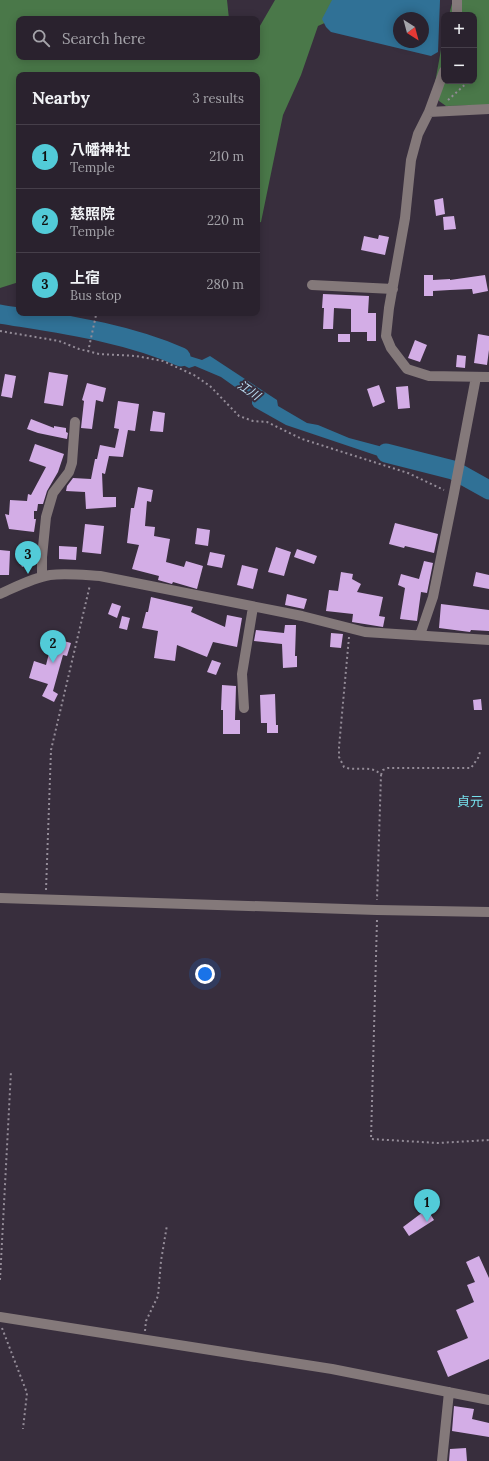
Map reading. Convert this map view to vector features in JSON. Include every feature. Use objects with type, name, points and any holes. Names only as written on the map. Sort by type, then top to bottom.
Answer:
[{"type":"street","points":[[457,0],[457,12]]},
{"type":"street","points":[[441,81],[432,112],[418,134],[411,160],[405,218],[386,336],[391,348],[407,369],[429,376],[489,377]]},
{"type":"street","points":[[432,112],[489,109]]},
{"type":"street","points":[[312,284],[393,289]]},
{"type":"street","points":[[420,635],[432,597],[461,460],[476,377]]},
{"type":"street","points":[[42,577],[42,557],[46,517],[53,493],[70,472],[75,422]]},
{"type":"street","points":[[0,594],[50,575],[92,575],[253,606],[365,632],[489,640]]},
{"type":"street","points":[[244,708],[242,674],[253,606]]},
{"type":"street","points":[[0,898],[377,910],[489,912]]},
{"type":"street","points":[[0,1318],[332,1369],[489,1400]]},
{"type":"street","points":[[442,1461],[450,1392]]},
{"type":"path","points":[[432,112],[465,84]]},
{"type":"path","points":[[89,350],[96,316]]},
{"type":"path","points":[[0,331],[59,341],[79,349],[89,350],[99,354],[136,356],[163,361],[194,375],[210,386],[239,416],[253,421],[267,422],[302,439],[408,473],[454,494]]},
{"type":"path","points":[[46,899],[51,750],[92,575]]},
{"type":"path","points":[[349,628],[339,757],[344,767],[350,769],[372,769],[378,771],[381,775]]},
{"type":"path","points":[[480,752],[478,758],[470,768],[388,768],[383,770],[381,775],[371,1139],[438,1142],[489,1140]]},
{"type":"path","points":[[0,1280],[12,1071]]},
{"type":"path","points":[[144,1340],[146,1320],[158,1296],[161,1261],[167,1225]]},
{"type":"path","points":[[0,1322],[28,1393],[23,1429]]},
{"type":"green space","points":[[0,0],[227,0],[229,16],[16,16],[16,60],[260,60],[260,26],[275,0],[375,0],[318,26],[301,75],[283,115],[260,222],[260,72],[16,72],[16,283],[0,288]]},
{"type":"green space","points":[[453,0],[489,0],[489,105],[446,106],[439,101],[435,83],[441,50],[441,84],[477,84],[477,12],[450,12]]},
{"type":"water","points":[[332,0],[440,0],[438,52],[431,56],[398,48],[429,48],[429,12],[393,12],[393,47],[331,32],[326,27],[322,19]]},
{"type":"water","points":[[157,346],[202,360],[210,356],[277,400],[278,406],[307,423],[318,425],[349,438],[379,446],[410,458],[411,460],[408,465],[399,463],[286,425],[254,407],[252,404],[252,399],[221,377],[195,366],[189,368],[162,355],[163,352]]},
{"type":"water","points":[[464,468],[489,483],[489,496],[485,496],[471,485],[461,484]]},
{"type":"building","points":[[443,198],[445,214],[436,216],[434,200]]},
{"type":"building","points":[[454,216],[456,229],[444,230],[443,217]]},
{"type":"building","points":[[379,235],[389,237],[385,255],[361,250],[364,236],[378,239]]},
{"type":"building","points":[[424,275],[433,275],[433,280],[450,280],[485,275],[488,291],[473,294],[472,289],[433,291],[433,296],[424,296]]},
{"type":"building","points":[[323,294],[369,296],[368,313],[376,313],[376,341],[367,341],[367,332],[351,332],[351,309],[334,308],[333,329],[323,329]]},
{"type":"building","points":[[338,334],[350,334],[350,342],[338,342]]},
{"type":"building","points":[[478,334],[489,336],[487,365],[474,363]]},
{"type":"building","points":[[415,340],[427,345],[420,362],[408,358]]},
{"type":"building","points":[[457,355],[466,356],[465,368],[456,367]]},
{"type":"building","points":[[49,372],[68,375],[63,406],[44,403]]},
{"type":"building","points":[[5,374],[16,376],[12,398],[1,396]]},
{"type":"building","points":[[87,383],[106,388],[103,402],[96,400],[92,429],[81,428],[84,401],[82,400]]},
{"type":"building","points":[[379,385],[385,402],[373,407],[367,389]]},
{"type":"building","points":[[408,386],[410,408],[398,409],[396,387]]},
{"type":"building","points":[[118,401],[139,404],[135,431],[128,430],[123,457],[109,456],[105,474],[102,473],[103,497],[116,497],[116,507],[86,509],[85,492],[66,491],[67,486],[73,478],[91,479],[95,459],[97,459],[100,445],[115,448],[119,429],[114,428]]},
{"type":"building","points":[[153,411],[165,413],[163,432],[150,431]]},
{"type":"building","points":[[31,419],[54,428],[54,426],[66,428],[66,432],[68,433],[67,439],[38,433],[27,429]]},
{"type":"building","points":[[35,444],[64,454],[58,472],[47,491],[43,504],[38,504],[37,511],[34,511],[34,519],[36,519],[34,532],[9,529],[5,514],[9,515],[10,500],[27,501],[28,494],[31,495],[46,467],[29,461]]},
{"type":"building","points":[[138,487],[153,490],[151,502],[147,501],[145,526],[155,527],[154,536],[170,539],[166,562],[184,567],[186,561],[203,566],[197,589],[173,582],[172,584],[158,580],[159,576],[132,569],[139,545],[127,543],[131,508],[134,508]]},
{"type":"building","points":[[395,523],[438,534],[434,553],[389,544]]},
{"type":"building","points":[[85,524],[104,526],[101,554],[82,552]]},
{"type":"building","points":[[197,528],[210,530],[208,546],[195,544]]},
{"type":"building","points":[[59,546],[77,547],[76,560],[59,559]]},
{"type":"building","points":[[276,547],[291,552],[284,576],[268,572]]},
{"type":"building","points":[[297,549],[317,556],[314,564],[294,557]]},
{"type":"building","points":[[0,550],[10,551],[9,575],[0,575]]},
{"type":"building","points":[[31,552],[34,563],[22,567],[18,556]]},
{"type":"building","points":[[210,552],[225,555],[222,568],[207,565]]},
{"type":"building","points":[[424,561],[433,563],[427,593],[421,592],[417,621],[400,619],[405,588],[398,585],[401,574],[419,579]]},
{"type":"building","points":[[242,565],[258,569],[253,589],[237,585]]},
{"type":"building","points":[[341,572],[353,574],[352,579],[361,584],[357,592],[383,597],[379,616],[385,617],[383,627],[352,622],[353,614],[326,611],[329,590],[338,591]]},
{"type":"building","points":[[476,572],[489,575],[489,589],[473,586]]},
{"type":"building","points":[[287,594],[307,599],[304,609],[285,605]]},
{"type":"building","points":[[151,597],[193,607],[191,612],[225,627],[227,615],[242,618],[237,647],[213,642],[207,657],[177,645],[175,661],[154,658],[158,631],[142,628],[146,612],[148,612]]},
{"type":"building","points":[[112,603],[121,606],[117,618],[108,614]]},
{"type":"building","points":[[441,604],[489,610],[489,631],[471,630],[470,632],[439,628]]},
{"type":"building","points":[[122,616],[130,618],[127,630],[119,628]]},
{"type":"building","points":[[285,625],[296,625],[295,656],[297,656],[297,667],[283,668],[282,644],[254,641],[256,630],[284,633]]},
{"type":"building","points":[[331,633],[343,634],[341,648],[330,647]]},
{"type":"building","points":[[53,638],[71,643],[67,656],[63,655],[53,691],[58,694],[54,702],[42,696],[48,684],[29,678],[34,661],[46,665]]},
{"type":"building","points":[[212,660],[221,663],[216,675],[207,672]]},
{"type":"building","points":[[222,685],[236,686],[235,720],[240,720],[240,734],[223,734],[223,710],[221,710]]},
{"type":"building","points":[[275,694],[276,725],[278,725],[278,733],[267,733],[267,723],[261,723],[260,695]]},
{"type":"building","points":[[481,699],[482,710],[474,710],[473,700]]},
{"type":"building","points":[[427,1209],[434,1220],[409,1236],[403,1227]]},
{"type":"building","points":[[479,1256],[489,1278],[489,1359],[448,1377],[437,1351],[468,1338],[456,1310],[474,1302],[467,1285],[475,1282],[466,1262]]},
{"type":"building","points":[[454,1406],[474,1409],[472,1419],[489,1423],[489,1437],[452,1431]]},
{"type":"building","points":[[466,1448],[467,1461],[449,1461],[450,1449]]},
{"type":"waterway","name":"江川","points":[[0,314],[69,325],[115,335],[159,348],[181,357]]},
{"type":"waterway","name":"江川","points":[[386,453],[453,470],[489,490]]},
{"type":"place","name":"上宿","points":[[28,574]]},
{"type":"place","name":"慈照院","points":[[53,663]]},
{"type":"place","name":"八幡神社","points":[[427,1222]]},
{"type":"district","name":"貞元","points":[[470,801]]}]
